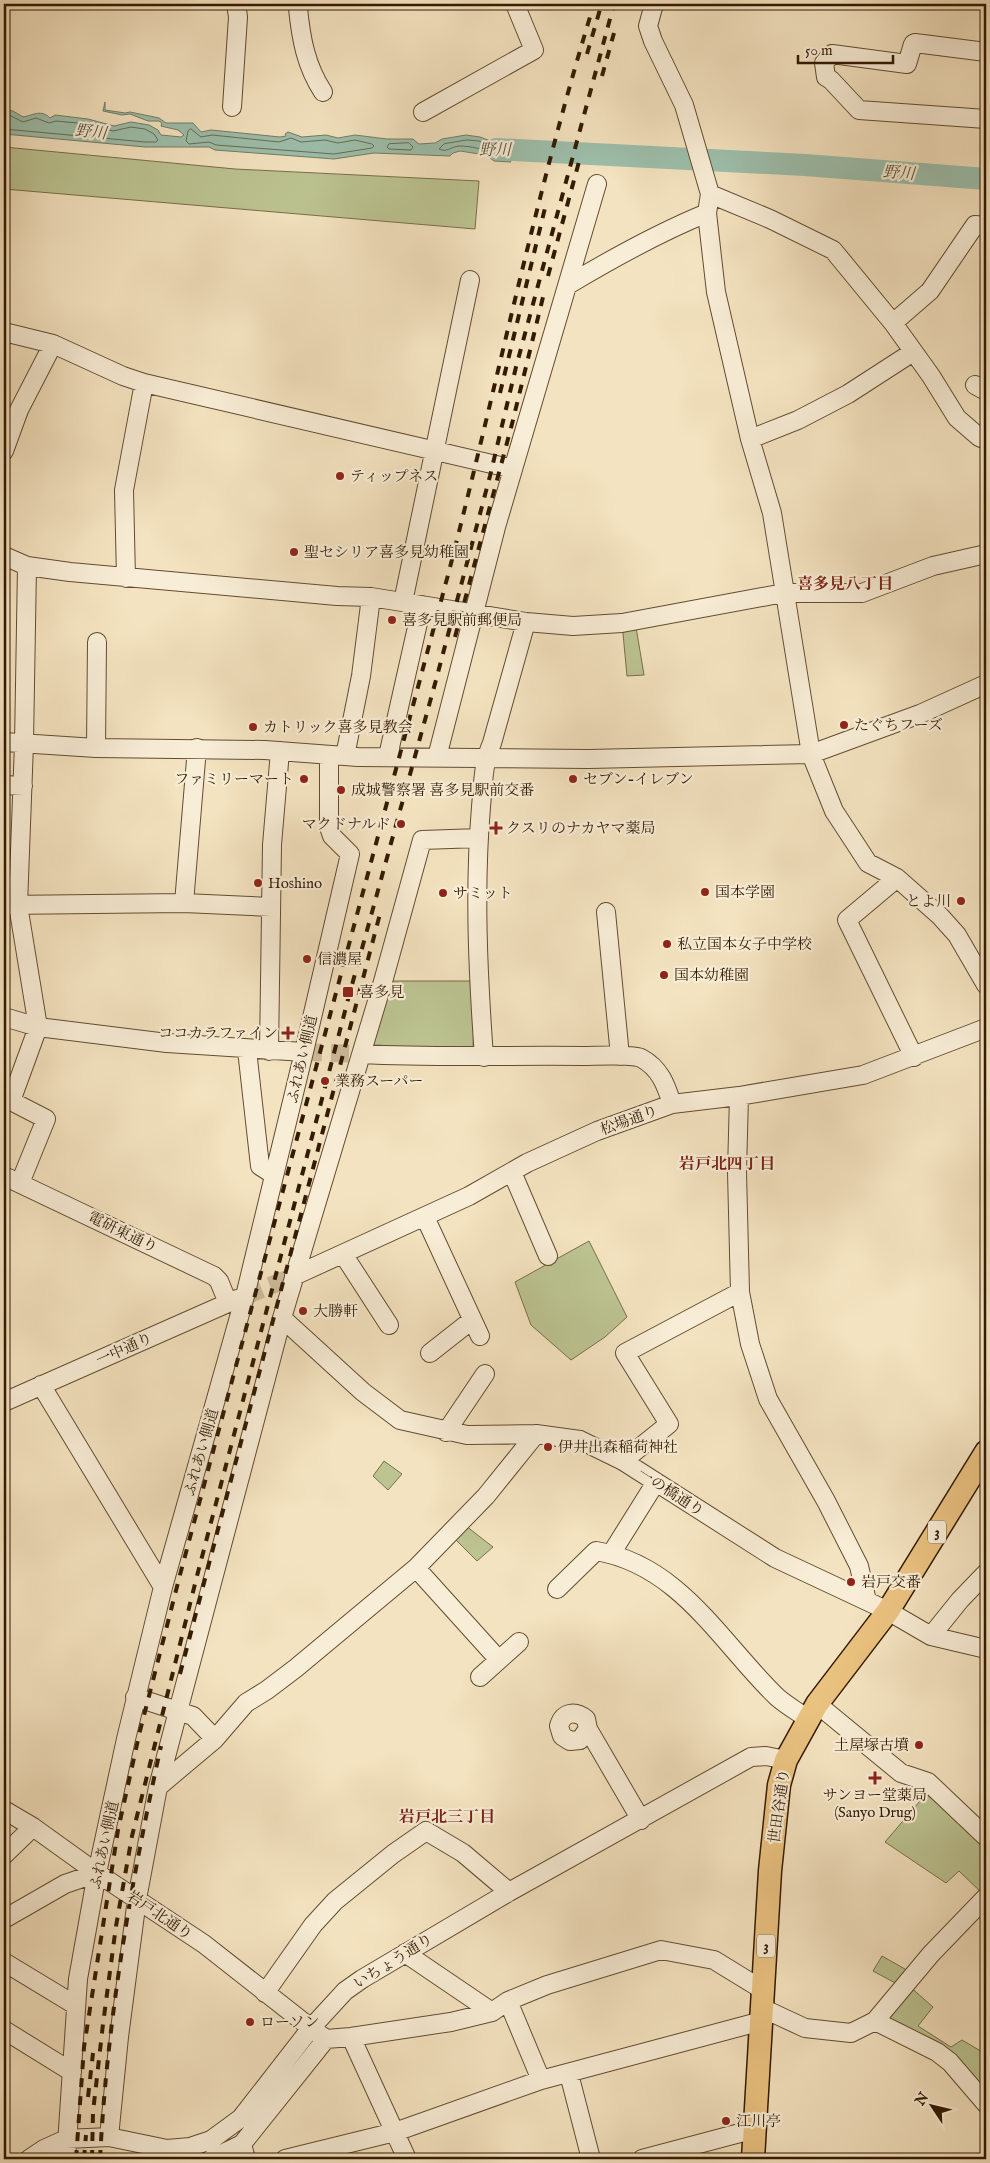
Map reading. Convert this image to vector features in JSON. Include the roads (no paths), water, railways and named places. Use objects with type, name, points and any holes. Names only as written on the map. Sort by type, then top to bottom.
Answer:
[{"type":"main road","name":"世田谷通り","points":[[754,2159],[771,1862],[779,1785],[786,1760],[812,1711],[888,1611],[986,1452]]},
{"type":"street","points":[[232,107],[238,17],[236,4]]},
{"type":"street","points":[[300,4],[298,8],[301,39],[314,78],[323,92]]},
{"type":"street","points":[[423,112],[534,50],[515,4]]},
{"type":"street","points":[[650,4],[648,26],[653,41],[684,105],[709,192],[707,213],[716,292],[750,439],[772,513],[811,754],[834,811],[868,863],[897,878],[940,916],[957,935],[986,985]]},
{"type":"street","points":[[986,52],[915,42],[907,64],[832,54],[824,63],[826,77],[859,110],[986,119],[986,104]]},
{"type":"street","points":[[437,757],[513,469],[597,184]]},
{"type":"street","points":[[709,192],[770,218],[833,250],[893,323],[931,376],[956,418],[979,437],[986,440]]},
{"type":"street","points":[[568,285],[670,228],[707,213]]},
{"type":"street","points":[[893,323],[930,291],[975,225],[986,226]]},
{"type":"street","points":[[403,602],[470,280]]},
{"type":"street","points":[[4,332],[53,344],[123,376],[144,383],[513,469]]},
{"type":"street","points":[[4,451],[19,410],[53,344]]},
{"type":"street","points":[[750,439],[798,420],[848,394],[913,352]]},
{"type":"street","points":[[126,578],[124,490],[144,383]]},
{"type":"street","points":[[4,556],[27,566],[126,578],[371,597],[526,622],[572,626],[622,623],[784,593],[862,593],[933,566],[986,554]]},
{"type":"street","points":[[12,1180],[46,1119],[11,1101],[38,1027],[11,905],[23,786],[27,566]]},
{"type":"street","points":[[337,756],[361,676],[371,597]]},
{"type":"street","points":[[388,756],[422,605]]},
{"type":"street","points":[[484,1057],[478,974],[479,838],[486,757],[492,744],[526,622]]},
{"type":"street","points":[[96,748],[97,642]]},
{"type":"street","points":[[4,742],[96,748],[280,750],[337,756],[589,759],[811,754],[920,714],[986,684]]},
{"type":"street","points":[[184,903],[197,748]]},
{"type":"street","points":[[269,1051],[272,845],[280,750]]},
{"type":"street","name":"ふれあい側道","points":[[66,2159],[75,2005],[97,1874],[162,1587],[244,1296],[350,854],[332,836],[329,827],[337,756]]},
{"type":"street","points":[[4,785],[23,786]]},
{"type":"street","points":[[109,2137],[119,2037],[137,1899],[158,1787],[282,1318],[362,1054],[422,840],[479,838]]},
{"type":"street","points":[[897,878],[847,920],[914,1056]]},
{"type":"street","points":[[11,905],[184,903],[271,907]]},
{"type":"street","points":[[606,912],[620,1056]]},
{"type":"street","points":[[4,1017],[38,1027],[167,1043],[247,1050],[304,1052]]},
{"type":"street","name":"松場通り","points":[[294,1276],[426,1217],[560,1147],[597,1131],[672,1104],[739,1096],[863,1075],[986,1028]]},
{"type":"street","points":[[247,1050],[260,1166],[274,1175]]},
{"type":"street","points":[[362,1054],[422,1057],[620,1056],[640,1058],[657,1070],[666,1085],[672,1104]]},
{"type":"street","points":[[739,1096],[737,1172],[740,1292],[750,1344],[768,1399],[826,1501],[859,1566],[867,1601]]},
{"type":"street","points":[[512,1172],[548,1256]]},
{"type":"street","name":"電研東通り","points":[[12,1180],[214,1276],[219,1282],[228,1303]]},
{"type":"street","points":[[426,1217],[480,1336]]},
{"type":"street","points":[[343,1254],[389,1325]]},
{"type":"street","points":[[623,1461],[669,1424],[625,1353],[740,1292]]},
{"type":"street","name":"一中通り","points":[[4,1402],[244,1296]]},
{"type":"street","name":"一の橋通り","points":[[282,1318],[363,1392],[400,1420],[446,1432],[467,1435],[536,1434],[580,1440],[623,1461],[775,1558],[888,1611],[931,1636],[986,1649]]},
{"type":"street","points":[[430,1353],[472,1320]]},
{"type":"street","points":[[446,1432],[485,1374]]},
{"type":"street","points":[[41,1386],[162,1587]]},
{"type":"street","points":[[158,1787],[215,1739],[246,1702],[267,1690],[296,1668],[416,1568],[486,1496],[536,1434]]},
{"type":"street","points":[[610,1554],[656,1482]]},
{"type":"street","points":[[557,1589],[596,1551],[610,1554],[637,1565],[668,1582],[696,1606],[778,1698],[812,1711],[901,1773],[928,1782],[986,1837]]},
{"type":"street","points":[[416,1568],[499,1660]]},
{"type":"street","points":[[931,1636],[960,1600],[986,1573]]},
{"type":"street","points":[[480,1676],[518,1642]]},
{"type":"street","points":[[136,1697],[193,1716],[215,1739]]},
{"type":"street","points":[[588,1729],[641,1820]]},
{"type":"street","name":"いちょう通り","points":[[29,2159],[66,2138],[109,2137],[167,2149],[190,2147],[212,2140],[241,2118],[311,2028],[346,1991],[405,1953],[509,1892],[751,1757],[766,1756],[786,1760]]},
{"type":"street","name":"岩戸北通り","points":[[4,1810],[33,1827],[97,1874],[204,1944],[326,2039]]},
{"type":"street","points":[[4,1855],[33,1827]]},
{"type":"street","points":[[265,1993],[286,1960],[313,1925],[335,1901],[393,1854],[426,1831],[463,1853],[509,1892]]},
{"type":"street","points":[[4,1919],[66,1884],[97,1874]]},
{"type":"street","points":[[211,2159],[244,2151],[326,2039],[451,2022],[492,2012],[508,2002],[547,1985],[661,1950],[714,1960],[762,2006],[805,2028],[851,2033],[875,2020],[931,1954],[986,1897]]},
{"type":"street","points":[[405,1953],[492,2012]]},
{"type":"street","points":[[4,1962],[75,2005]]},
{"type":"street","points":[[508,2002],[541,2080]]},
{"type":"street","points":[[285,2159],[395,2132],[541,2080],[569,2074],[762,2006]]},
{"type":"street","points":[[875,2020],[936,2052],[950,2062],[986,2104]]},
{"type":"street","points":[[4,2030],[72,2072]]},
{"type":"street","points":[[351,2037],[407,2159]]},
{"type":"street","points":[[569,2074],[591,2159]]},
{"type":"street","points":[[642,2159],[755,2130]]},
{"type":"water","points":[[105,102],[105,110],[130,112],[159,118],[166,123],[193,123],[201,132],[211,130],[280,137],[286,136],[285,134],[288,132],[302,137],[326,135],[338,138],[355,135],[387,139],[413,139],[419,144],[435,143],[442,139],[466,135],[480,137],[501,145],[528,144],[524,154],[510,151],[508,157],[511,162],[494,161],[486,155],[460,151],[450,156],[374,153],[334,159],[215,150],[209,147],[145,147],[4,134],[4,110],[13,111],[23,117],[40,113],[50,118],[55,115],[88,119],[114,126],[131,122],[149,125],[158,130],[161,135],[181,137],[184,135],[178,130],[161,126],[162,123],[159,121],[148,121],[130,114],[122,115],[103,111]]},
{"type":"waterway","name":"野川","points":[[496,149],[805,165],[986,179]]},
{"type":"tunnel","points":[[304,1052],[362,1054]]},
{"type":"tunnel","points":[[245,1296],[294,1276]]},
{"type":"railway","points":[[76,2159],[84,2047],[118,1830],[140,1731],[181,1571],[448,575],[535,217],[594,4]]},
{"type":"railway","points":[[92,2159],[93,2112],[103,2024],[116,1926],[132,1836],[198,1572],[350,992],[436,680],[490,476],[516,367],[614,4]]},
{"type":"railway","points":[[587,54],[601,6]]},
{"type":"railway","points":[[602,76],[614,33]]},
{"type":"railway","points":[[548,276],[580,158]]},
{"type":"railway","points":[[500,393],[545,208]]},
{"type":"railway","points":[[455,637],[512,424],[544,293]]},
{"type":"railway","points":[[180,1674],[381,910]]},
{"type":"railway","points":[[100,2159],[103,2107],[114,2003],[130,1900],[161,1746]]},
{"type":"railway","points":[[88,2097],[93,2053]]},
{"type":"railway","points":[[84,2159],[86,2135]]},
{"type":"place","name":"ティップネス","points":[[340,476]]},
{"type":"place","name":"聖セシリア喜多見幼稚園","points":[[294,552]]},
{"type":"place","name":"喜多見駅前郵便局","points":[[392,620]]},
{"type":"place","name":"たぐちフーズ","points":[[844,725]]},
{"type":"place","name":"カトリック喜多見教会","points":[[253,727]]},
{"type":"place","name":"ファミリーマート","points":[[304,779]]},
{"type":"place","name":"セブン-イレブン","points":[[573,779]]},
{"type":"place","name":"成城警察署 喜多見駅前交番","points":[[341,790]]},
{"type":"place","name":"マクドナルド","points":[[401,824]]},
{"type":"place","name":"クスリのナカヤマ薬局","points":[[496,828]]},
{"type":"place","name":"Hoshino","points":[[258,883]]},
{"type":"place","name":"国本学園","points":[[705,892]]},
{"type":"place","name":"サミット","points":[[443,893]]},
{"type":"place","name":"とよ川","points":[[961,901]]},
{"type":"place","name":"私立国本女子中学校","points":[[667,944]]},
{"type":"place","name":"信濃屋","points":[[307,959]]},
{"type":"place","name":"国本幼稚園","points":[[664,975]]},
{"type":"place","name":"喜多見","points":[[348,992]]},
{"type":"place","name":"ココカラファイン","points":[[288,1033]]},
{"type":"place","name":"業務スーパー","points":[[325,1081]]},
{"type":"place","name":"大勝軒","points":[[303,1311]]},
{"type":"place","name":"伊井出森稲荷神社","points":[[548,1447]]},
{"type":"place","name":"岩戸交番","points":[[851,1582]]},
{"type":"place","name":"土屋塚古墳","points":[[919,1745]]},
{"type":"place","name":"サンヨー堂薬局 (Sanyo Drug)","points":[[875,1778]]},
{"type":"place","name":"ローソン","points":[[250,2022]]},
{"type":"place","name":"江川亭","points":[[726,2121]]},
{"type":"district","name":"喜多見八丁目","points":[[845,583]]},
{"type":"district","name":"岩戸北四丁目","points":[[727,1163]]},
{"type":"district","name":"岩戸北三丁目","points":[[447,1816]]}]
